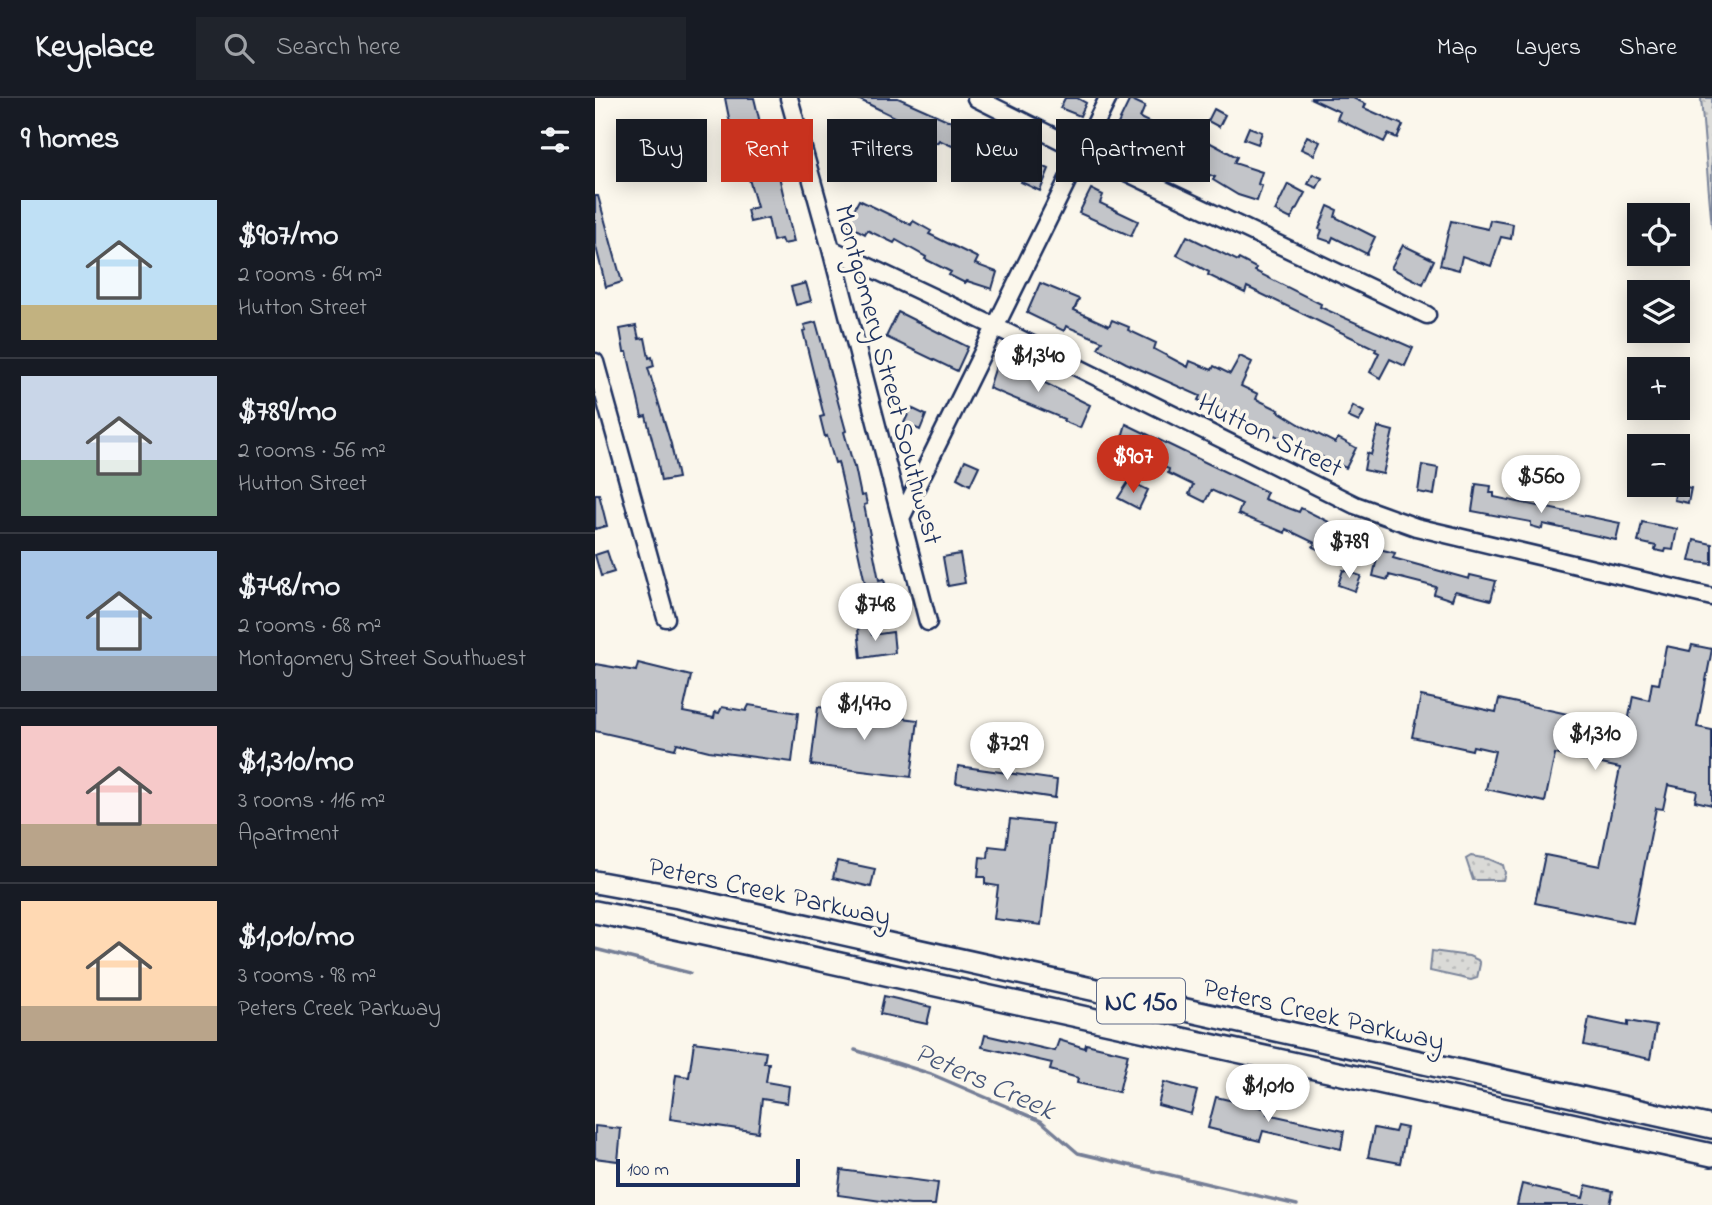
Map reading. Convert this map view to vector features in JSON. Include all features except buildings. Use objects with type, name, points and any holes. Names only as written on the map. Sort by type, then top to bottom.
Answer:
[{"type":"main road","name":"Peters Creek Parkway","points":[[595,882],[713,905],[1712,1127]]},
{"type":"main road","points":[[707,935],[713,905]]},
{"type":"main road","name":"Peters Creek Parkway","points":[[595,912],[1712,1155]]},
{"type":"main road","points":[[898,978],[905,948]]},
{"type":"main road","points":[[1074,1017],[1080,987]]},
{"type":"main road","points":[[1662,1144],[1666,1117]]},
{"type":"street","name":"Montgomery Street Southwest","points":[[789,98],[928,622]]},
{"type":"street","points":[[975,98],[1056,138]]},
{"type":"street","points":[[1097,119],[1108,98]]},
{"type":"street","points":[[901,517],[1066,182]]},
{"type":"street","points":[[1146,182],[1427,316]]},
{"type":"street","name":"Hutton Street","points":[[831,249],[996,327],[1355,505],[1416,527],[1712,597]]},
{"type":"street","points":[[595,362],[666,618]]},
{"type":"shaded area","points":[[1701,98],[1712,98],[1712,229]]},
{"type":"shaded area","points":[[1471,856],[1503,865],[1503,880],[1473,880],[1466,859]]},
{"type":"shaded area","points":[[1432,951],[1469,956],[1478,960],[1480,964],[1477,978],[1471,980],[1430,971]]},
{"type":"waterway","name":"Peters Creek","points":[[595,949],[690,973]]},
{"type":"waterway","name":"Peters Creek","points":[[855,1050],[931,1074],[1041,1121],[1078,1153],[1297,1205]]}]
